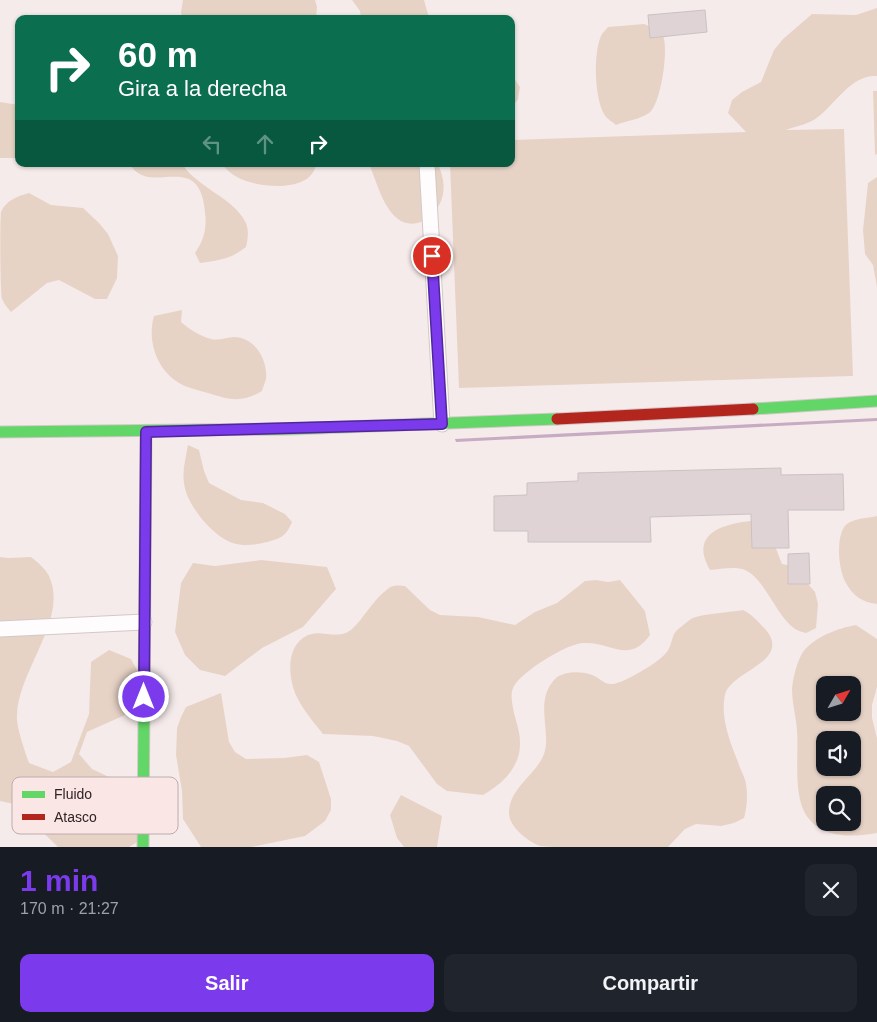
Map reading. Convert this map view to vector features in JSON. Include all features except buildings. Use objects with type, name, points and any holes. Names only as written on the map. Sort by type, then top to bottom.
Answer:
[{"type":"street","points":[[0,432],[146,432],[442,424],[680,413],[877,400]]},
{"type":"street","points":[[143,777],[146,432]]},
{"type":"street","points":[[142,834],[142,847]]},
{"type":"lane","points":[[427,167],[442,424]]},
{"type":"lane","points":[[0,629],[144,622]]},
{"type":"shaded area","points":[[183,0],[315,0],[317,7],[316,15],[181,15]]},
{"type":"shaded area","points":[[352,0],[424,0],[428,15],[360,15],[360,11]]},
{"type":"shaded area","points":[[877,8],[877,76],[868,77],[852,84],[825,111],[814,119],[786,130],[844,129],[853,376],[459,388],[450,167],[515,167],[515,140],[746,132],[728,113],[732,100],[742,92],[761,82],[774,50],[783,39],[812,14],[856,15]]},
{"type":"shaded area","points":[[644,24],[657,29],[665,42],[663,76],[657,99],[653,108],[646,115],[616,125],[607,118],[599,102],[596,78],[598,44],[608,27]]},
{"type":"shaded area","points":[[515,80],[520,87],[518,99],[515,103]]},
{"type":"shaded area","points":[[873,91],[877,91],[877,154],[875,155]]},
{"type":"shaded area","points":[[0,102],[15,104],[15,158],[0,158]]},
{"type":"shaded area","points":[[133,167],[184,167],[197,180],[225,199],[240,214],[248,229],[246,247],[225,258],[200,263],[195,253],[204,234],[206,218],[201,193],[194,182],[184,178],[149,177],[138,173]]},
{"type":"shaded area","points":[[224,167],[315,167],[312,174],[305,180],[282,186],[269,186],[246,181]]},
{"type":"shaded area","points":[[370,167],[439,167],[444,186],[438,207],[428,218],[415,224],[401,221],[395,216],[385,203]]},
{"type":"shaded area","points":[[877,177],[877,287],[873,265],[865,254],[863,230],[868,183]]},
{"type":"shaded area","points":[[29,193],[51,205],[83,208],[108,234],[118,256],[117,278],[107,299],[95,299],[59,280],[47,283],[11,312],[6,306],[1,293],[1,212],[9,202]]},
{"type":"shaded area","points":[[182,310],[181,322],[191,330],[207,338],[241,338],[254,345],[265,364],[266,379],[262,391],[242,399],[229,399],[189,388],[179,383],[164,370],[155,353],[153,344],[152,325],[154,316]]},
{"type":"shaded area","points":[[877,418],[877,421],[456,442],[455,439]]},
{"type":"shaded area","points":[[188,445],[199,450],[209,483],[241,500],[263,503],[285,514],[292,522],[288,530],[280,538],[253,545],[235,544],[215,532],[194,509],[186,491],[183,473]]},
{"type":"shaded area","points":[[877,516],[877,604],[863,600],[848,587],[841,569],[839,550],[845,526],[853,521]]},
{"type":"shaded area","points":[[751,521],[764,529],[771,538],[782,564],[792,566],[815,592],[818,604],[816,628],[806,633],[795,629],[782,616],[759,581],[745,570],[732,568],[710,570],[703,548],[706,539],[720,528]]},
{"type":"shaded area","points":[[0,557],[31,557],[48,573],[53,592],[53,610],[19,698],[17,720],[29,763],[53,772],[71,762],[89,714],[91,662],[109,650],[131,659],[154,702],[87,732],[79,754],[92,769],[109,777],[12,777],[12,804],[0,801]]},
{"type":"shaded area","points":[[261,560],[327,567],[336,589],[303,627],[262,648],[225,676],[200,670],[185,655],[175,632],[181,583],[193,563],[215,566]]},
{"type":"shaded area","points":[[620,580],[645,611],[650,635],[642,644],[634,649],[627,650],[593,643],[576,644],[546,659],[526,673],[514,686],[512,694],[513,708],[520,738],[520,751],[514,766],[504,780],[483,795],[447,791],[437,784],[409,746],[397,741],[373,736],[323,734],[304,709],[295,693],[290,669],[292,653],[301,640],[308,635],[319,633],[336,635],[347,632],[356,625],[379,596],[391,587],[405,586],[430,610],[440,615],[478,617],[515,625],[535,612],[557,603],[585,581],[608,582]]},
{"type":"shaded area","points":[[743,610],[753,616],[766,630],[772,641],[771,650],[766,658],[737,679],[729,687],[725,695],[725,721],[746,784],[747,801],[744,818],[721,826],[696,824],[685,829],[668,847],[540,846],[530,841],[515,828],[509,812],[510,803],[518,788],[544,754],[546,736],[544,706],[549,687],[556,678],[564,674],[579,672],[592,675],[607,683],[618,683],[640,672],[661,658],[669,649],[675,632],[691,619],[708,614]]},
{"type":"shaded area","points":[[856,625],[877,639],[877,687],[872,705],[872,718],[877,738],[877,833],[850,836],[826,831],[861,831],[861,786],[816,786],[816,826],[809,819],[800,800],[797,777],[797,730],[792,689],[794,675],[803,652],[813,642],[834,631]]},
{"type":"shaded area","points":[[221,693],[229,742],[235,752],[246,759],[307,755],[319,762],[331,799],[331,810],[325,821],[305,836],[251,847],[201,847],[183,819],[182,791],[176,755],[177,728],[186,707]]},
{"type":"shaded area","points":[[401,795],[442,816],[437,847],[404,847],[397,838],[390,815]]},
{"type":"shaded area","points":[[45,834],[151,834],[129,847],[58,847]]},
{"type":"traffic: fast","points":[[753,409],[877,401]]},
{"type":"traffic: fast","points":[[0,432],[291,429],[557,419]]},
{"type":"traffic: fast","points":[[144,777],[146,431]]},
{"type":"traffic: fast","points":[[143,834],[143,847]]},
{"type":"traffic: jam","points":[[557,419],[753,409]]},
{"type":"route","points":[[144,697],[146,432],[442,424],[432,256]]}]
